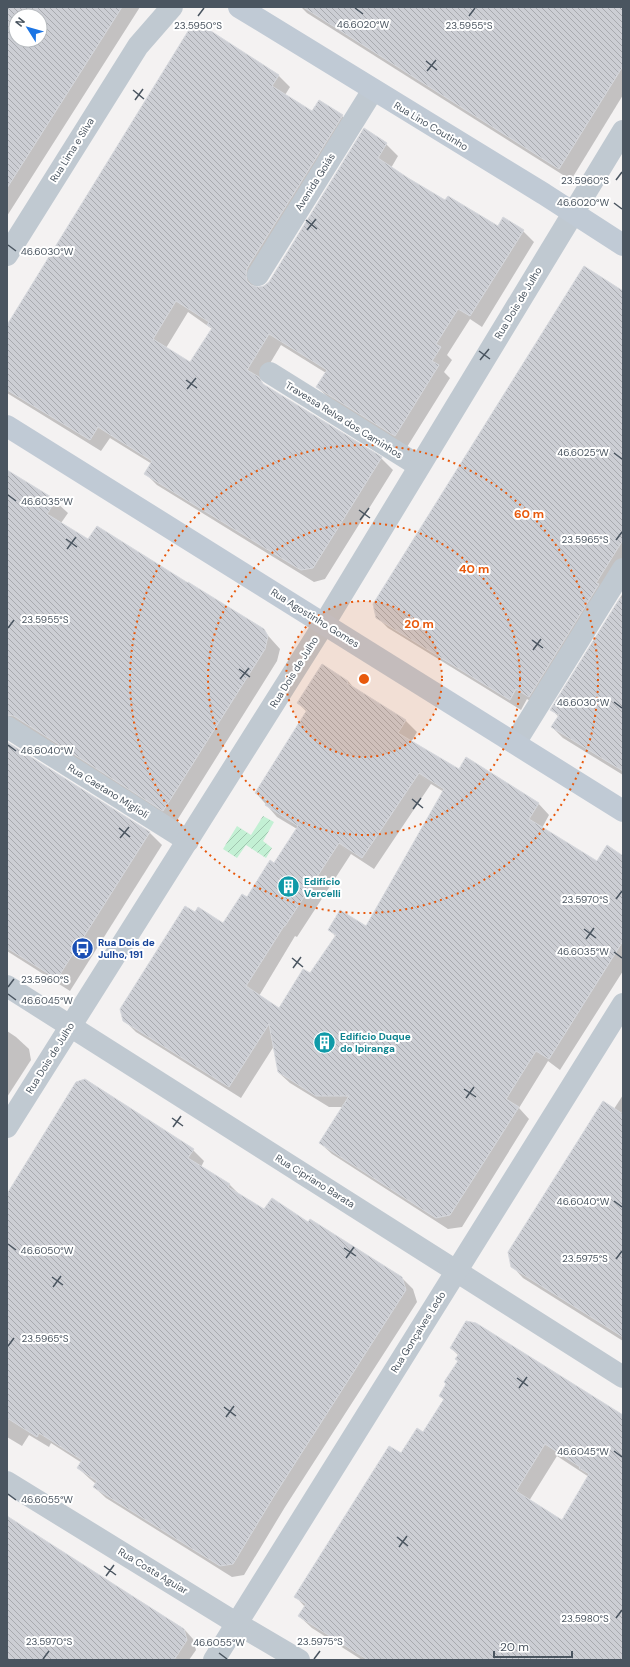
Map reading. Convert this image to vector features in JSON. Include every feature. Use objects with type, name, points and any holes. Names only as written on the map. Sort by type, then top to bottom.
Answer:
[{"type":"street","name":"Rua Lima e Silva","points":[[138,46],[153,7]]},
{"type":"street","name":"Rua Lima e Silva","points":[[7,255],[138,46],[172,7]]},
{"type":"street","name":"Rua Lino Coutinho","points":[[239,7],[623,245]]},
{"type":"street","name":"Avenida Goiás","points":[[258,275],[373,90]]},
{"type":"street","name":"Rua Dois de Julho","points":[[7,1127],[324,624],[572,212],[623,131]]},
{"type":"street","name":"Travessa Relva dos Caminhos","points":[[270,373],[419,466]]},
{"type":"street","name":"Rua Agostinho Gomes","points":[[7,426],[623,811]]},
{"type":"street","points":[[515,743],[623,570]]},
{"type":"street","name":"Rua Caetano Miglioli","points":[[7,728],[188,842]]},
{"type":"street","name":"Rua Cipriano Barata","points":[[7,986],[623,1377]]},
{"type":"street","name":"Rua Gonçalves Ledo","points":[[214,1660],[623,1004]]},
{"type":"street","name":"Rua Costa Aguiar","points":[[7,1482],[236,1624],[299,1660]]},
{"type":"green space","points":[[263,816],[274,822],[263,841],[272,848],[266,858],[246,845],[237,858],[223,849],[237,826],[251,835]]},
{"type":"building","points":[[7,7],[122,7],[7,188]]},
{"type":"building","points":[[303,7],[623,7],[623,66],[559,169]]},
{"type":"building","points":[[200,24],[279,75],[272,86],[312,111],[319,100],[343,115],[247,268],[247,281],[251,285],[258,287],[264,286],[269,282],[364,128],[387,143],[378,158],[408,178],[445,200],[448,196],[498,226],[503,217],[524,230],[470,316],[458,309],[436,344],[441,347],[432,361],[439,365],[395,436],[316,387],[327,370],[269,334],[247,370],[259,377],[263,384],[382,457],[313,568],[301,570],[144,474],[152,461],[98,427],[90,440],[7,390],[7,325],[190,28]],"holes":[[[176,301],[209,322],[207,325],[212,328],[190,362],[153,339]]]},
{"type":"building","points":[[584,266],[623,291],[623,540],[596,583],[599,584],[529,697],[516,689],[510,700],[376,618],[373,604]]},
{"type":"building","points":[[7,470],[56,500],[47,514],[88,539],[97,526],[264,629],[268,636],[265,649],[163,811],[14,716],[7,715]]},
{"type":"building","points":[[620,598],[623,600],[623,771],[551,727],[559,715],[550,710]]},
{"type":"building","points":[[322,664],[348,681],[347,683],[406,720],[398,733],[459,769],[466,757],[539,803],[529,819],[597,861],[607,845],[623,856],[623,941],[549,1059],[536,1051],[506,1099],[519,1107],[450,1215],[436,1218],[319,1143],[349,1096],[316,1096],[278,1072],[269,1024],[229,1087],[123,1021],[120,1009],[185,906],[195,912],[198,907],[223,923],[242,894],[247,897],[270,860],[274,863],[298,826],[265,805],[268,801],[255,793],[307,710],[297,703]],"holes":[[[419,773],[444,789],[366,926],[340,910],[328,930],[336,935],[310,973],[303,969],[279,1008],[246,986],[339,843],[362,858]]]},
{"type":"building","points":[[7,742],[150,832],[57,979],[7,948]]},
{"type":"building","points":[[85,1079],[194,1149],[188,1158],[230,1184],[228,1187],[264,1209],[272,1198],[308,1222],[310,1219],[402,1277],[406,1290],[274,1496],[233,1564],[220,1566],[93,1487],[97,1481],[77,1468],[82,1460],[39,1433],[37,1437],[7,1418],[7,1194],[76,1082]]},
{"type":"building","points":[[603,1101],[623,1114],[623,1337],[511,1267],[508,1252]]},
{"type":"building","points":[[466,1321],[476,1323],[623,1415],[623,1660],[368,1660],[298,1616],[306,1604],[294,1597],[389,1446],[401,1453],[417,1428],[423,1432],[444,1399],[439,1396],[446,1384],[444,1382],[458,1361],[455,1359],[459,1354],[450,1348]],"holes":[[[545,1444],[580,1467],[579,1468],[589,1474],[562,1520],[516,1491]]]},
{"type":"building","points":[[7,1516],[184,1629],[187,1640],[174,1660],[7,1660]]},
{"type":"place","name":"Edifício Vercelli","points":[[289,887]]},
{"type":"place","name":"Rua Dois de Julho, 191","points":[[82,948]]},
{"type":"place","name":"Edifício Duque do Ipiranga","points":[[324,1042]]}]
